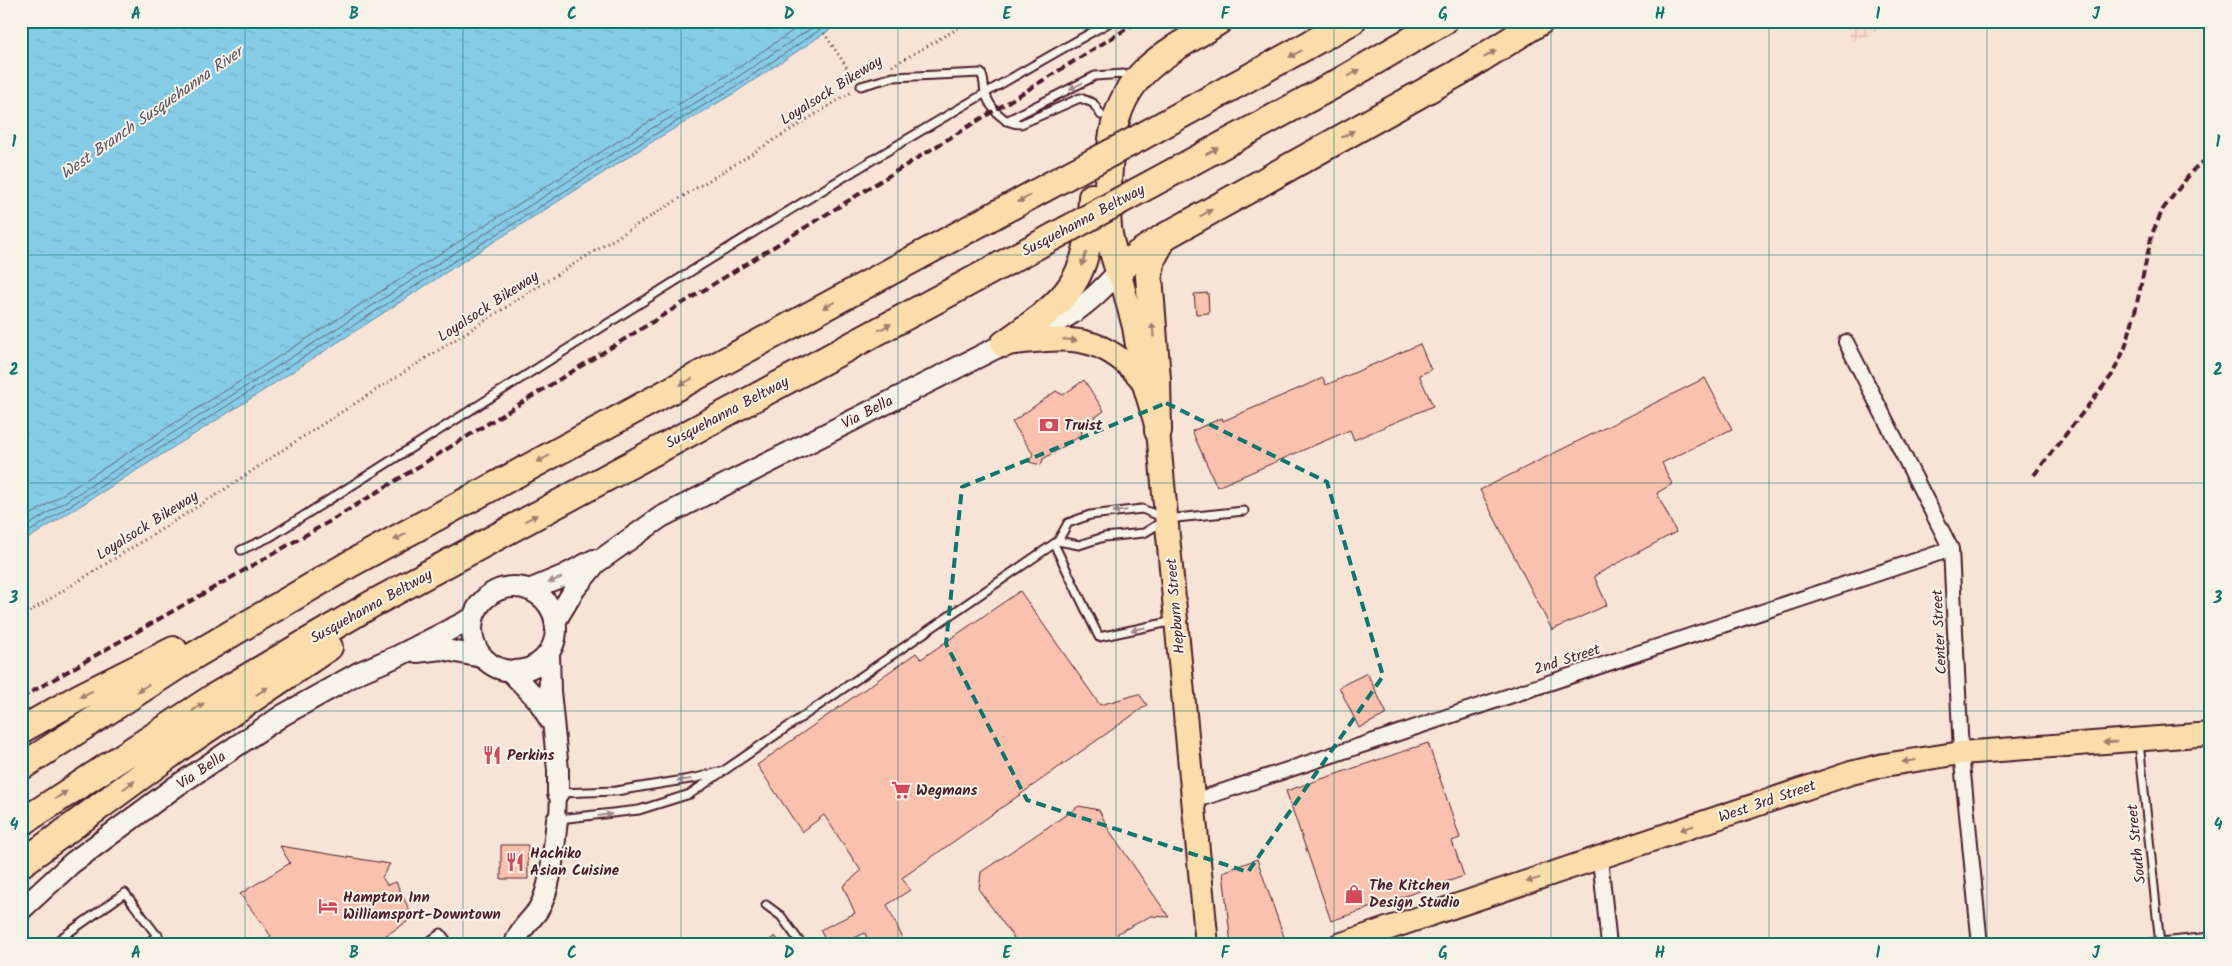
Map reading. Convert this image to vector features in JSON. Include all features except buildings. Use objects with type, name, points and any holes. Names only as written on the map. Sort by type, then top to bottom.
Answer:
[{"type":"highway","points":[[1004,344],[1060,302],[1073,284],[1083,265],[1090,238],[1094,146],[1106,100],[1122,74],[1144,52],[1168,36],[1207,21]]},
{"type":"highway","points":[[1220,21],[1153,64],[1135,82],[1120,106],[1110,147],[1107,214],[1109,235],[1119,271],[1138,254],[1164,237],[1458,73],[1541,21]]},
{"type":"highway","points":[[21,767],[190,658],[350,564],[1352,21]]},
{"type":"highway","name":"Susquehanna Beltway","points":[[21,823],[144,741],[277,658],[488,541],[1332,86],[1444,21]]},
{"type":"highway","points":[[1158,431],[1158,379],[1150,276],[1152,259],[1164,237]]},
{"type":"highway","points":[[21,864],[213,724],[488,541]]},
{"type":"highway","points":[[21,730],[78,698],[350,564]]},
{"type":"main road","name":"Via Bella","points":[[555,622],[578,585],[596,563],[660,517],[1004,344],[1047,328],[1070,316],[1093,299],[1119,271]]},
{"type":"main road","name":"Hepburn Street","points":[[1119,271],[1134,327],[1143,381],[1158,431],[1207,945]]},
{"type":"main road","points":[[1004,344],[1058,339],[1085,342],[1110,351],[1122,358],[1143,381]]},
{"type":"main road","name":"Via Bella","points":[[528,590],[565,576],[611,551]]},
{"type":"main road","points":[[549,654],[528,668],[510,670],[499,668],[482,657],[473,639],[473,618],[478,607],[485,599],[498,590],[509,588],[528,590],[546,602],[555,622],[554,644],[549,654],[558,793]]},
{"type":"main road","name":"Via Bella","points":[[21,910],[72,863],[182,782],[283,715],[360,672],[398,656],[473,618]]},
{"type":"main road","name":"Via Bella","points":[[398,656],[441,649],[482,657]]},
{"type":"main road","points":[[510,670],[538,700],[554,729]]},
{"type":"main road","name":"West 3rd Street","points":[[1339,945],[1851,773],[1884,765],[1961,753],[2211,734]]},
{"type":"main road","points":[[513,944],[523,927],[538,909],[548,882],[557,820]]},
{"type":"street","name":"Center Street","points":[[1846,342],[1951,549],[1961,753],[1980,945]]},
{"type":"street","name":"2nd Street","points":[[1194,801],[1951,549]]},
{"type":"street","points":[[557,820],[558,793]]},
{"type":"street","points":[[1600,858],[1609,945]]},
{"type":"lane","points":[[240,550],[270,536],[843,177],[985,92],[1112,21]]},
{"type":"lane","points":[[861,86],[893,77],[981,73],[985,79],[985,92],[995,110],[1012,124],[1022,124],[1080,98],[1093,103],[1101,115]]},
{"type":"lane","points":[[1006,121],[1095,76],[1122,74]]},
{"type":"lane","points":[[557,820],[630,812],[690,794],[1056,542],[1068,523],[1090,515],[1142,509],[1167,519]]},
{"type":"lane","points":[[1056,542],[1079,545],[1104,537],[1144,533],[1167,519],[1244,511]]},
{"type":"lane","points":[[1056,542],[1099,636],[1176,621]]},
{"type":"lane","name":"South Street","points":[[2139,740],[2160,944]]},
{"type":"lane","points":[[558,793],[616,791],[696,778],[718,772],[730,766]]},
{"type":"lane","points":[[50,945],[125,893],[164,945]]},
{"type":"lane","points":[[766,905],[781,916],[802,945]]},
{"type":"lane","points":[[424,945],[441,933],[450,945]]},
{"type":"lane","points":[[145,945],[158,936]]},
{"type":"lane","points":[[2130,945],[2160,944],[2211,937]]},
{"type":"path","name":"Loyalsock Bikeway","points":[[888,68],[972,21]]},
{"type":"path","points":[[824,33],[856,82],[861,86]]},
{"type":"path","name":"Loyalsock Bikeway","points":[[21,617],[221,492],[561,272],[861,86]]},
{"type":"highlighted area","points":[[1166,403],[1327,482],[1383,676],[1248,872],[1027,800],[946,644],[962,487]]},
{"type":"shaded area","points":[[1846,21],[1901,21],[1851,42]]},
{"type":"water","name":"West Branch Susquehanna River","points":[[21,21],[843,21],[733,94],[660,137],[21,543]]},
{"type":"railway","points":[[21,698],[332,520],[1139,21]]},
{"type":"railway","points":[[2034,475],[2112,375],[2125,348],[2152,234],[2163,209],[2194,169],[2211,156]]},
{"type":"place","name":"Truist","points":[[1049,425]]},
{"type":"place","name":"Perkins","points":[[492,755]]},
{"type":"place","name":"Wegmans","points":[[901,790]]},
{"type":"place","name":"Hachiko Asian Cuisine","points":[[515,862]]},
{"type":"place","name":"The Kitchen Design Studio","points":[[1354,894]]},
{"type":"place","name":"Hampton Inn Williamsport-Downtown","points":[[328,906]]}]
